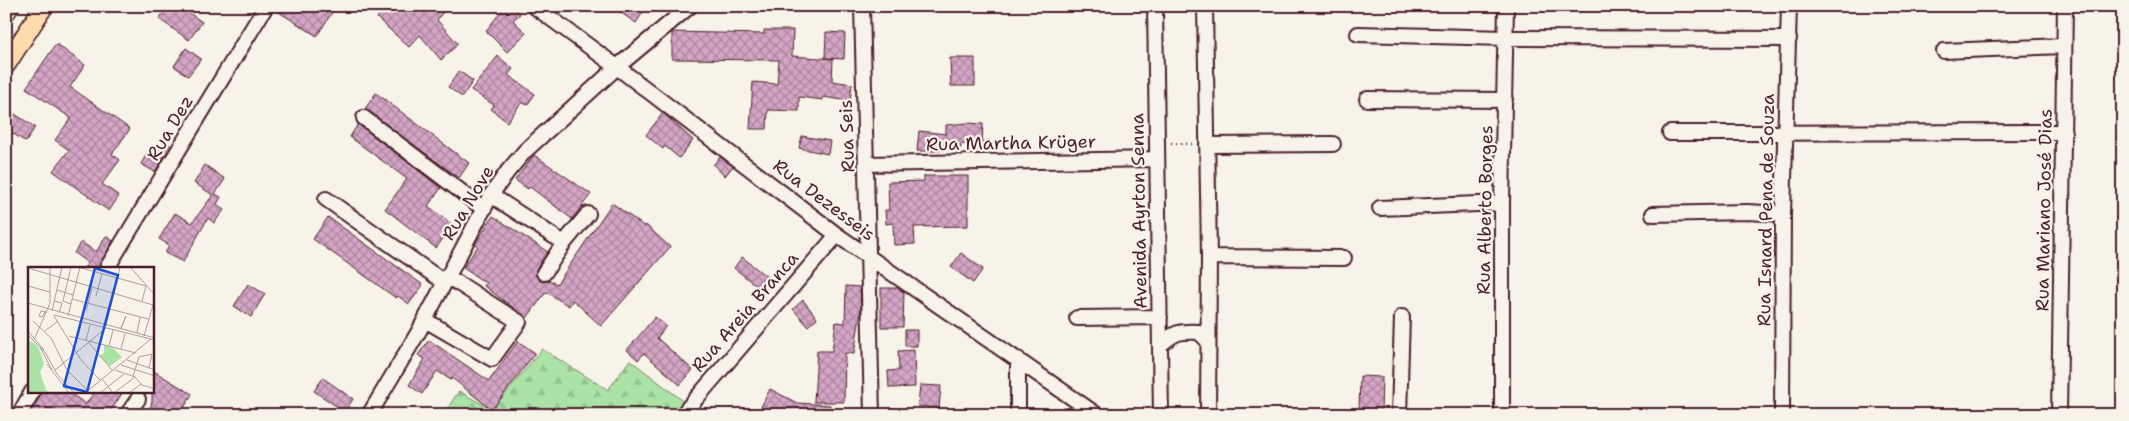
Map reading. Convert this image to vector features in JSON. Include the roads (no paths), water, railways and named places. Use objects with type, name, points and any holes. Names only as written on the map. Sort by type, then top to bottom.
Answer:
[{"type":"main road","points":[[6,12],[10,6]]},
{"type":"main road","points":[[6,65],[44,6]]},
{"type":"street","name":"Rua Dez","points":[[108,267],[266,6]]},
{"type":"street","name":"Rua Dezesseis","points":[[534,6],[837,235],[1097,415]]},
{"type":"street","name":"Rua Nove","points":[[369,415],[425,320],[491,195],[526,152],[617,67],[690,6]]},
{"type":"street","name":"Rua Seis","points":[[862,6],[872,415]]},
{"type":"street","name":"Avenida Ayrton Senna","points":[[1155,6],[1161,415]]},
{"type":"street","points":[[1205,6],[1209,257],[1208,415]]},
{"type":"street","name":"Rua Alberto Borges","points":[[1502,415],[1502,203],[1506,6]]},
{"type":"street","name":"Rua Isnard Pena de Souza","points":[[1782,415],[1783,214],[1789,6]]},
{"type":"street","name":"Rua Mariano José Dias","points":[[2059,415],[2065,6]]},
{"type":"street","points":[[1358,34],[1505,38],[1789,39]]},
{"type":"street","points":[[1944,51],[2064,46]]},
{"type":"street","points":[[1367,99],[1505,100]]},
{"type":"street","points":[[364,118],[484,209]]},
{"type":"street","points":[[1670,133],[2064,132]]},
{"type":"street","points":[[1207,145],[1333,144]]},
{"type":"street","name":"Rua Martha Krüger","points":[[866,164],[1157,159]]},
{"type":"street","points":[[491,195],[564,243]]},
{"type":"street","points":[[326,200],[446,279],[519,322],[492,359],[425,320]]},
{"type":"street","points":[[1380,208],[1502,203]]},
{"type":"street","points":[[1652,214],[1747,212],[1783,214]]},
{"type":"street","points":[[544,273],[564,243],[588,214]]},
{"type":"street","name":"Rua Areia Branca","points":[[682,415],[837,235]]},
{"type":"street","points":[[1209,257],[1344,258]]},
{"type":"street","points":[[1399,415],[1402,316]]},
{"type":"street","points":[[1077,318],[1160,317]]},
{"type":"street","points":[[1160,345],[1172,335],[1181,331],[1199,332],[1208,341]]},
{"type":"street","points":[[1018,359],[1018,415]]},
{"type":"street","points":[[19,415],[31,394]]},
{"type":"street","points":[[127,415],[138,399]]}]
